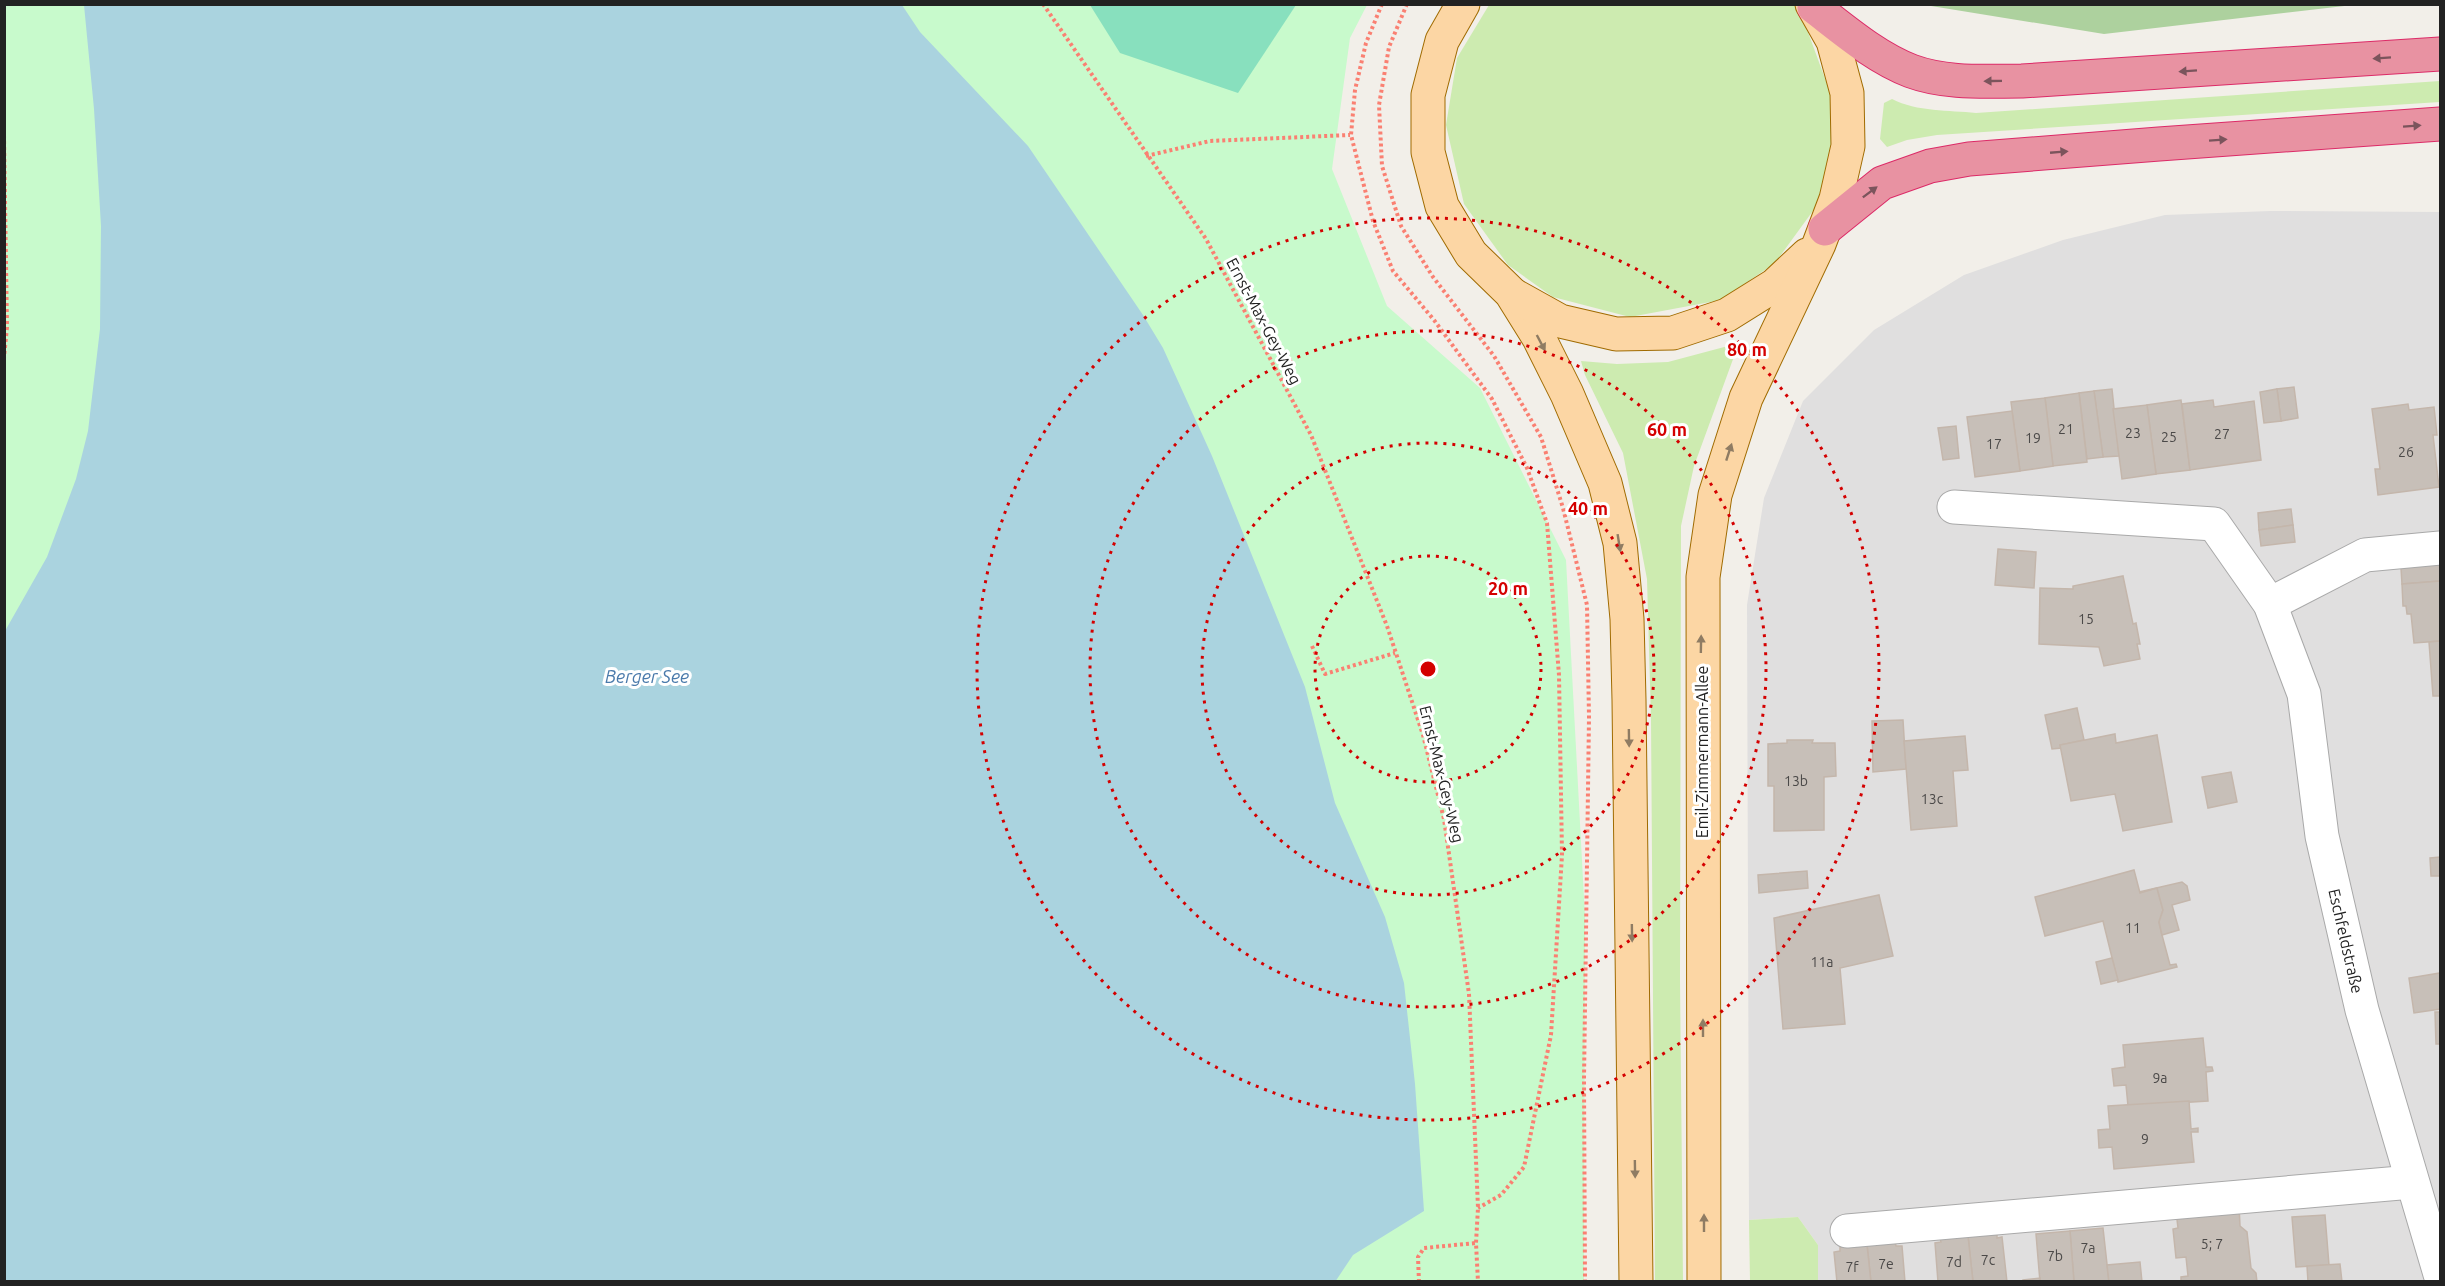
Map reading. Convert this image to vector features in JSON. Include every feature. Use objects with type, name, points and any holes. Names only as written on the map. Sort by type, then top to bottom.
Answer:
[{"type":"highway","points":[[1813,6],[1882,57],[1911,71],[1939,78],[1971,82],[2440,54]]},
{"type":"highway","points":[[1822,236],[1882,183],[1940,164],[1969,159],[2440,124]]},
{"type":"main road","name":"Emil-Zimmermann-Allee","points":[[1463,4],[1442,41],[1428,95],[1428,152],[1442,206],[1471,254],[1511,293],[1539,338],[1567,394],[1605,483],[1620,543],[1627,619],[1636,1281]]},
{"type":"main road","name":"Emil-Zimmermann-Allee","points":[[1704,1281],[1701,662],[1703,577],[1715,495],[1746,398],[1822,236],[1836,198],[1848,146],[1847,93],[1833,42],[1813,6]]},
{"type":"main road","name":"Emil-Zimmermann-Allee","points":[[1511,293],[1560,321],[1616,334],[1673,333],[1727,315],[1775,285],[1822,236]]},
{"type":"street","name":"Eschfeldstraße","points":[[1954,507],[2214,524],[2270,604],[2304,694],[2325,848],[2362,1010],[2440,1274]]},
{"type":"street","points":[[2270,604],[2365,555],[2440,548]]},
{"type":"street","points":[[1847,1231],[2412,1182]]},
{"type":"path","name":"Ernst-Max-Gey-Weg","points":[[1043,4],[1146,156],[1206,239],[1311,435],[1424,735],[1444,819],[1469,994],[1478,1208],[1476,1243],[1478,1281]]},
{"type":"path","points":[[1382,4],[1364,52],[1355,90],[1351,135],[1373,221],[1394,271],[1434,320],[1492,399],[1527,468],[1546,523],[1559,675],[1562,855],[1551,1035],[1524,1167],[1501,1195],[1478,1208]]},
{"type":"path","points":[[1407,4],[1389,47],[1379,105],[1382,166],[1401,226],[1433,277],[1494,356],[1541,437],[1563,508],[1587,605],[1589,717],[1584,1079],[1585,1281]]},
{"type":"path","points":[[4,135],[7,327],[4,358]]},
{"type":"path","points":[[1146,156],[1210,141],[1351,135]]},
{"type":"path","points":[[1312,646],[1325,675],[1395,653]]},
{"type":"path","points":[[1419,1281],[1418,1257],[1424,1248],[1476,1243]]},
{"type":"shaded area","points":[[2270,211],[2440,212],[2440,1281],[1818,1281],[1818,1245],[1798,1217],[1749,1220],[1747,605],[1764,498],[1803,401],[1874,330],[1964,275],[2063,240],[2165,215]]},
{"type":"green space","name":"Berger See","points":[[5,5],[1367,5],[1350,38],[1332,169],[1387,306],[1480,388],[1566,560],[1585,917],[1584,1281],[5,1282]]},
{"type":"green space","points":[[1090,5],[1296,5],[1238,93],[1120,53]]},
{"type":"green space","points":[[1489,5],[1795,5],[1801,13],[1835,106],[1828,174],[1815,208],[1775,263],[1721,300],[1630,317],[1553,297],[1508,265],[1464,204],[1446,125],[1457,58]]},
{"type":"green space","points":[[1925,5],[2353,5],[2104,34]]},
{"type":"green space","points":[[2440,81],[2440,102],[1937,135],[1907,140],[1887,147],[1880,139],[1884,103],[1892,99],[1933,110],[1976,113]]},
{"type":"green space","points":[[1728,346],[1736,351],[1694,466],[1681,526],[1680,979],[1683,1281],[1655,1281],[1651,719],[1647,579],[1623,453],[1585,375],[1581,361],[1617,364],[1668,362]]},
{"type":"green space","points":[[1798,1217],[1818,1245],[1818,1281],[1750,1281],[1749,1220]]},
{"type":"water","name":"Berger See","points":[[84,5],[902,5],[920,32],[1028,146],[1163,348],[1212,456],[1305,687],[1335,803],[1385,917],[1404,983],[1415,1084],[1424,1211],[1353,1255],[1335,1282],[5,1281],[5,631],[47,557],[76,479],[88,431],[100,329],[101,226],[94,109]]},
{"type":"building","points":[[2294,387],[2298,418],[2281,421],[2277,389]]},
{"type":"building","points":[[2112,389],[2119,456],[2103,457],[2094,391]]},
{"type":"building","points":[[2277,389],[2281,421],[2264,423],[2260,392]]},
{"type":"building","points":[[2094,391],[2103,457],[2087,459],[2079,393]]},
{"type":"building","points":[[2079,393],[2087,462],[2053,466],[2045,398]]},
{"type":"building","points":[[2045,398],[2053,466],[2020,471],[2011,402]]},
{"type":"building","points":[[2181,400],[2190,470],[2156,474],[2147,405]]},
{"type":"building","points":[[2213,400],[2214,407],[2254,401],[2261,460],[2190,470],[2182,404]]},
{"type":"building","points":[[2408,404],[2409,410],[2434,407],[2437,435],[2433,435],[2439,487],[2378,495],[2375,469],[2380,469],[2372,409]]},
{"type":"building","points":[[2147,405],[2156,474],[2122,479],[2113,409]]},
{"type":"building","points":[[2012,411],[2020,471],[1975,477],[1967,417]]},
{"type":"building","points":[[1956,426],[1959,458],[1943,460],[1938,428]]},
{"type":"building","points":[[2291,509],[2293,525],[2259,530],[2258,513]]},
{"type":"building","points":[[2293,525],[2295,542],[2261,546],[2259,530]]},
{"type":"building","points":[[1998,549],[2036,552],[2034,588],[1995,585]]},
{"type":"building","points":[[2440,564],[2440,581],[2402,584],[2401,568]]},
{"type":"building","points":[[2123,576],[2133,624],[2136,623],[2140,659],[2104,666],[2099,647],[2039,644],[2040,588],[2073,589],[2073,586]]},
{"type":"building","points":[[2440,581],[2440,641],[2414,643],[2411,614],[2407,614],[2406,606],[2403,606],[2402,584]]},
{"type":"building","points":[[2440,641],[2440,696],[2433,696],[2429,642]]},
{"type":"building","points":[[2077,708],[2084,740],[2052,749],[2045,715]]},
{"type":"building","points":[[1903,720],[1906,769],[1873,772],[1872,721]]},
{"type":"building","points":[[2115,734],[2116,743],[2157,735],[2172,822],[2123,831],[2115,794],[2071,801],[2060,745]]},
{"type":"building","points":[[1965,736],[1968,770],[1953,771],[1957,826],[1911,830],[1904,741]]},
{"type":"building","points":[[1787,740],[1835,743],[1836,776],[1824,777],[1824,830],[1774,831],[1774,786],[1768,786],[1768,744],[1787,743]]},
{"type":"building","points":[[2231,772],[2237,802],[2208,808],[2202,777]]},
{"type":"building","points":[[2440,857],[2440,876],[2431,876],[2430,858]]},
{"type":"building","points":[[2134,870],[2140,893],[2157,888],[2163,910],[2159,922],[2162,935],[2170,965],[2176,964],[2177,967],[2118,982],[2103,921],[2045,936],[2035,897]]},
{"type":"building","points":[[1807,871],[1808,888],[1759,893],[1758,875]]},
{"type":"building","points":[[2182,882],[2187,886],[2190,900],[2172,905],[2179,930],[2162,935],[2159,922],[2163,910],[2157,888],[2139,892]]},
{"type":"building","points":[[1879,895],[1893,956],[1840,968],[1845,1024],[1783,1029],[1774,918]]},
{"type":"building","points":[[2112,958],[2118,980],[2101,984],[2096,962]]},
{"type":"building","points":[[2440,973],[2440,1009],[2414,1013],[2409,978]]},
{"type":"building","points":[[2435,1012],[2440,1012],[2440,1044],[2436,1044]]},
{"type":"building","points":[[2203,1038],[2206,1067],[2212,1067],[2213,1071],[2206,1072],[2208,1101],[2128,1106],[2126,1085],[2114,1086],[2112,1069],[2125,1067],[2123,1045]]},
{"type":"building","points":[[2189,1101],[2191,1129],[2198,1128],[2198,1132],[2191,1132],[2194,1162],[2114,1169],[2112,1147],[2099,1148],[2098,1130],[2110,1129],[2108,1106]]},
{"type":"building","points":[[2239,1205],[2240,1226],[2247,1232],[2251,1268],[2256,1273],[2257,1282],[2181,1282],[2181,1277],[2188,1276],[2186,1257],[2176,1258],[2173,1229],[2178,1228],[2176,1211]]},
{"type":"building","points":[[2325,1215],[2329,1265],[2296,1267],[2292,1217]]},
{"type":"building","points":[[2103,1228],[2109,1282],[2074,1282],[2070,1231]]},
{"type":"building","points":[[2070,1231],[2074,1282],[2040,1282],[2036,1234]]},
{"type":"building","points":[[1997,1233],[1997,1238],[2002,1237],[2007,1282],[1973,1282],[1968,1236]]},
{"type":"building","points":[[1968,1236],[1973,1282],[1938,1282],[1935,1243],[1941,1242],[1940,1238]]},
{"type":"building","points":[[1895,1242],[1896,1246],[1902,1246],[1905,1282],[1871,1282],[1867,1245]]},
{"type":"building","points":[[1867,1245],[1871,1282],[1837,1282],[1834,1252],[1840,1251],[1840,1247]]},
{"type":"building","points":[[2140,1262],[2142,1282],[2109,1282],[2107,1265]]},
{"type":"building","points":[[2340,1264],[2342,1282],[2308,1282],[2307,1266]]},
{"type":"building","points":[[2040,1278],[2040,1282],[2023,1282],[2023,1280]]}]
